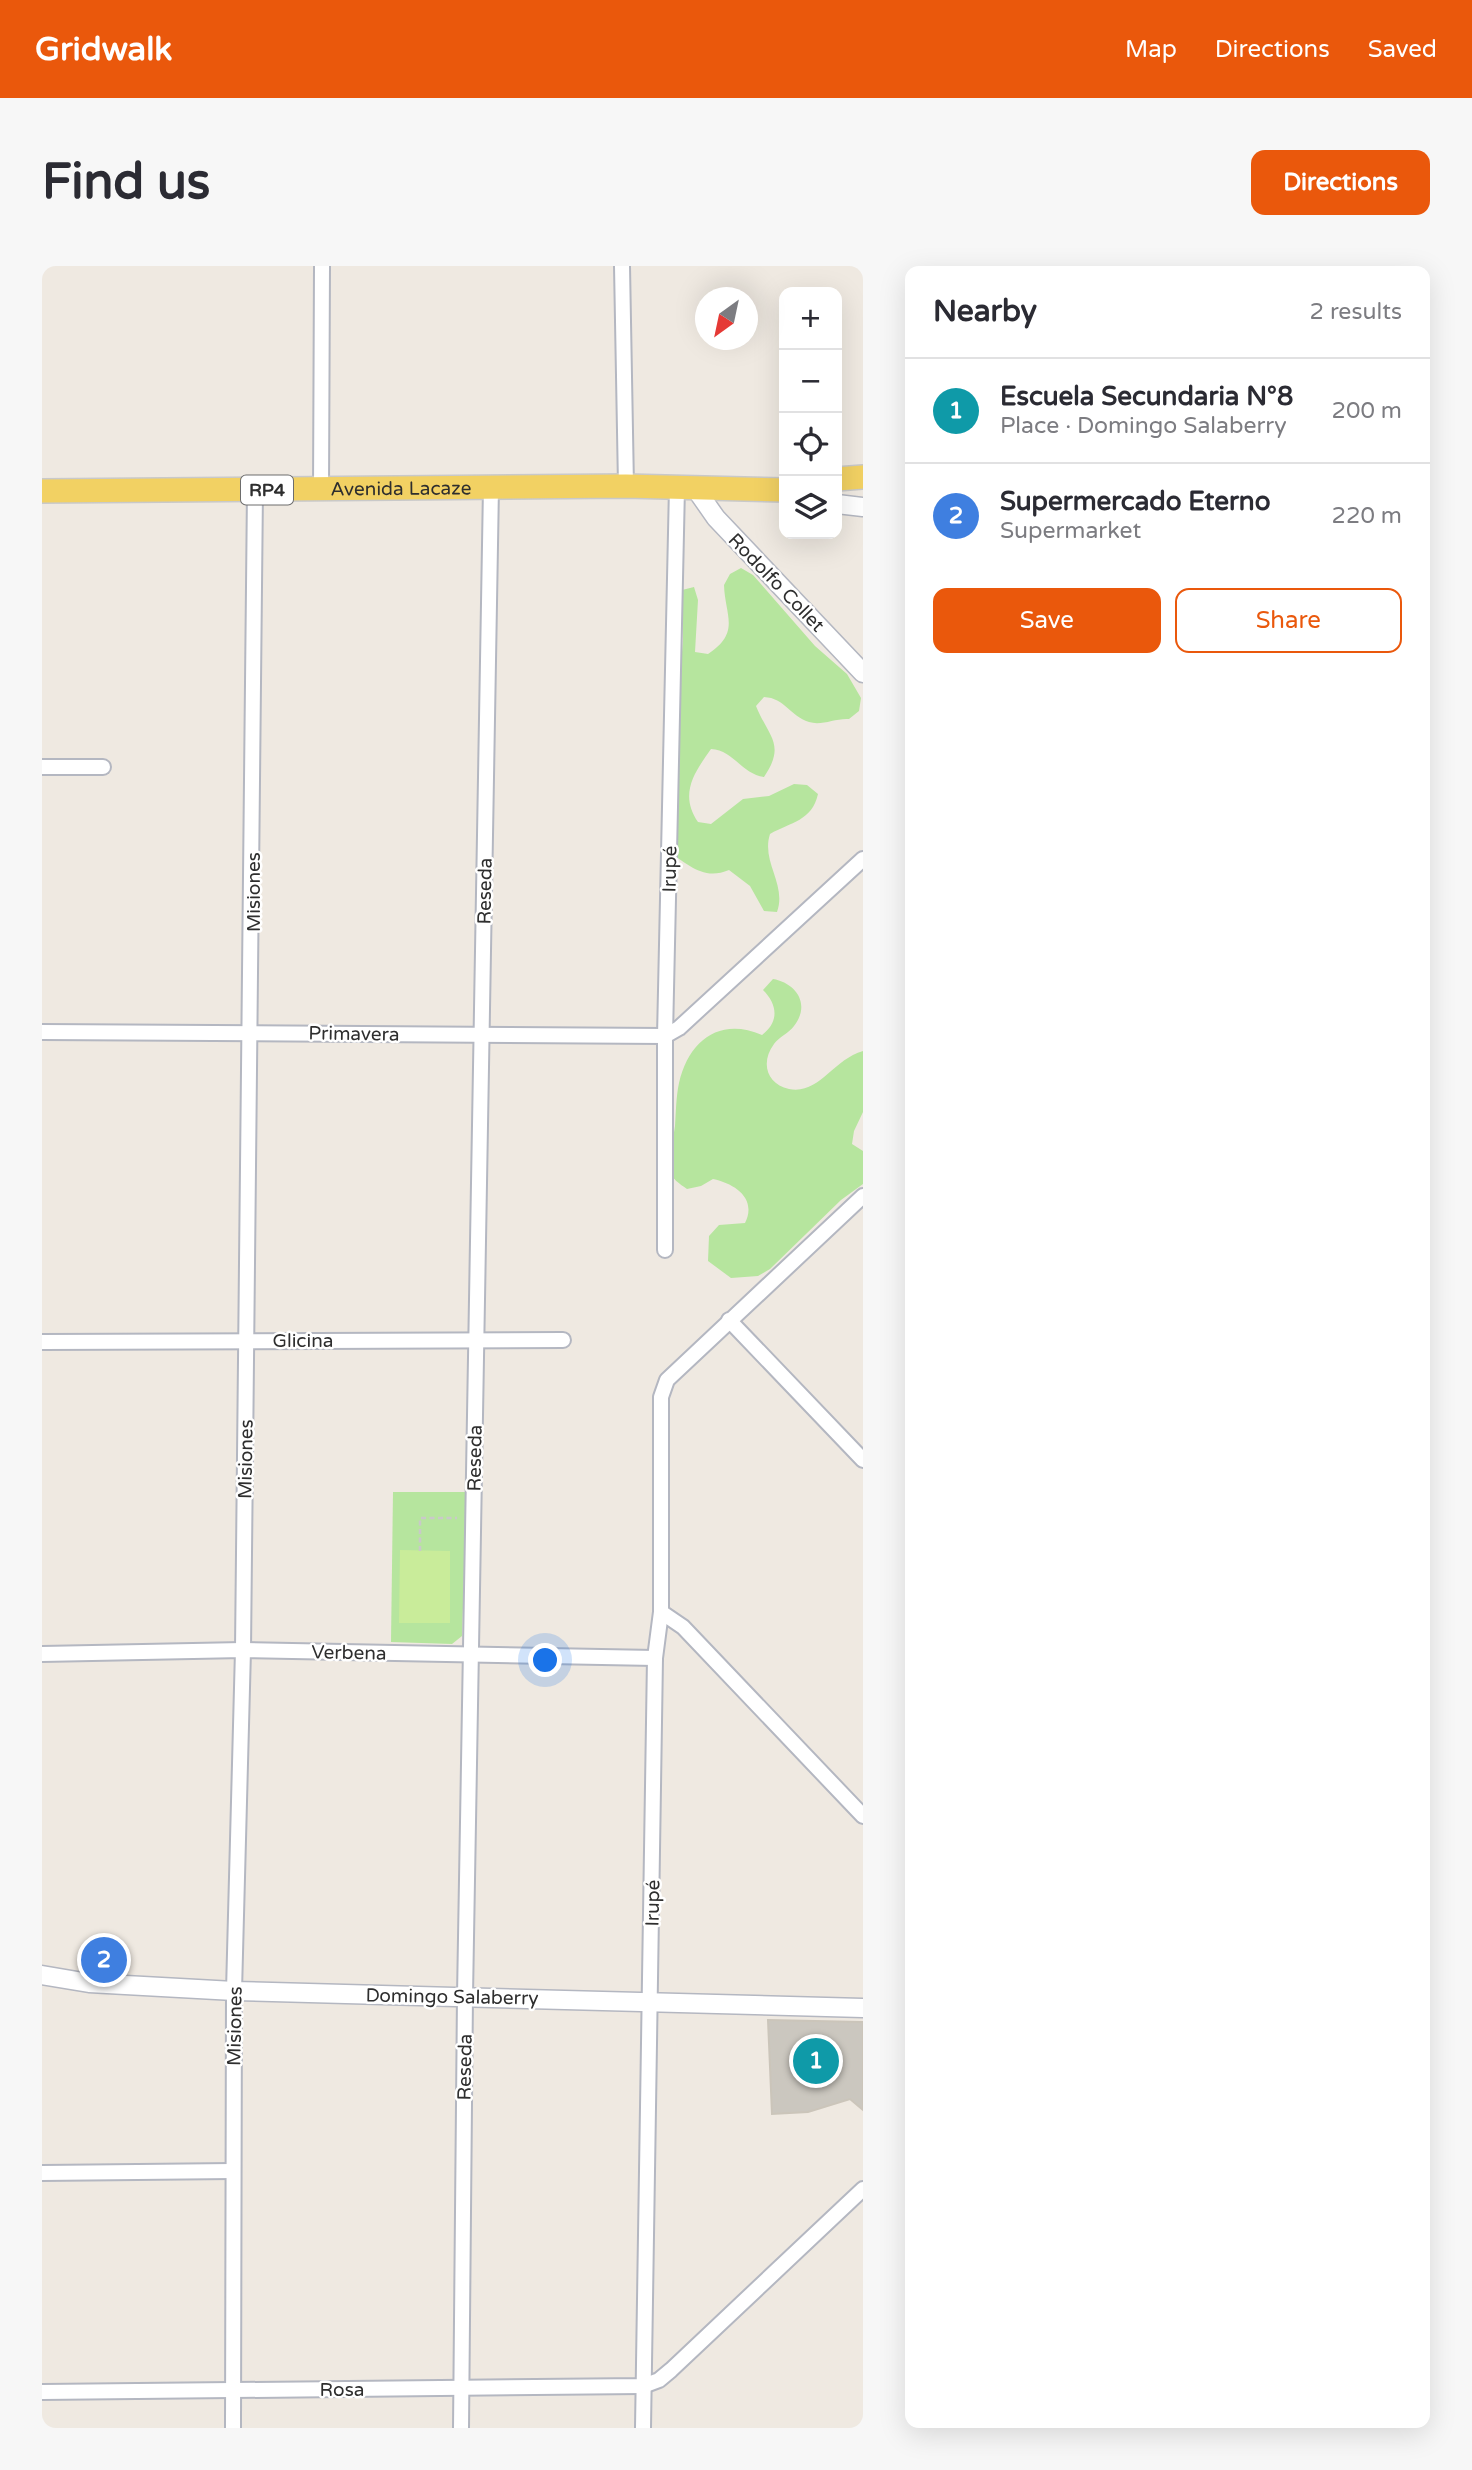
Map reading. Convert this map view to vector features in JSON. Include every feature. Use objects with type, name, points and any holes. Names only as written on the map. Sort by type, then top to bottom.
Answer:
[{"type":"main road","points":[[842,479],[863,477]]},
{"type":"main road","name":"Avenida Lacaze","points":[[42,491],[626,486],[779,490]]},
{"type":"main road","points":[[842,492],[863,493]]},
{"type":"street","points":[[321,266],[321,490]]},
{"type":"street","points":[[622,266],[626,486]]},
{"type":"street","name":"Reseda","points":[[461,2428],[475,1340],[491,487]]},
{"type":"street","name":"Rodolfo Collet","points":[[686,488],[863,673]]},
{"type":"street","name":"Irupé","points":[[665,1250],[666,1036],[686,488]]},
{"type":"street","name":"Misiones","points":[[233,2428],[234,1991],[243,1650],[252,1032],[255,490]]},
{"type":"street","points":[[842,505],[863,507]]},
{"type":"street","points":[[42,767],[103,767]]},
{"type":"street","points":[[666,1036],[679,1028],[863,859]]},
{"type":"street","name":"Primavera","points":[[42,1032],[666,1036]]},
{"type":"street","points":[[863,1196],[729,1320],[863,1460]]},
{"type":"street","name":"Irupé","points":[[643,2428],[655,1658],[662,1612],[659,1413],[667,1380],[729,1320]]},
{"type":"street","name":"Glicina","points":[[42,1342],[563,1340]]},
{"type":"street","points":[[662,1612],[683,1627],[863,1816]]},
{"type":"street","name":"Verbena","points":[[42,1654],[243,1650],[655,1658]]},
{"type":"street","name":"Domingo Salaberry","points":[[42,1975],[114,1985],[234,1991],[651,2000],[863,2008]]},
{"type":"street","points":[[42,2173],[233,2171]]},
{"type":"street","points":[[643,2386],[659,2380],[671,2370],[863,2189]]},
{"type":"street","name":"Rosa","points":[[42,2392],[643,2386]]},
{"type":"path","points":[[420,1550],[420,1518],[473,1519]]},
{"type":"green space","points":[[741,568],[753,575],[815,646],[847,674],[861,698],[859,711],[849,719],[819,723],[802,719],[777,700],[764,697],[756,706],[775,748],[771,766],[764,777],[750,772],[725,753],[711,749],[694,775],[689,793],[692,812],[698,822],[711,824],[743,799],[769,796],[794,784],[807,785],[818,794],[806,815],[770,834],[769,854],[779,892],[777,912],[764,911],[750,886],[729,870],[720,873],[703,872],[666,850],[683,640],[682,590],[694,587],[698,600],[695,652],[708,654],[725,638],[728,631],[724,585],[730,574]]},
{"type":"green space","points":[[773,979],[794,990],[801,1003],[799,1018],[776,1042],[767,1058],[768,1072],[775,1083],[789,1089],[809,1087],[852,1055],[863,1051],[863,1112],[854,1131],[852,1144],[863,1151],[863,1184],[841,1200],[770,1269],[758,1276],[731,1278],[708,1261],[709,1236],[719,1225],[745,1223],[748,1214],[746,1200],[736,1189],[721,1181],[713,1179],[701,1186],[687,1189],[672,1176],[670,1158],[677,1094],[690,1055],[708,1036],[733,1029],[762,1035],[768,1030],[775,1013],[772,1002],[763,990]]},
{"type":"green space","points":[[393,1492],[467,1492],[462,1636],[452,1644],[391,1642]]},
{"type":"green space","points":[[400,1550],[450,1551],[450,1623],[399,1623]]},
{"type":"building","points":[[92,1945],[115,1945],[115,1973],[92,1972]]},
{"type":"building","points":[[768,2020],[863,2022],[863,2110],[850,2099],[808,2112],[772,2114]]},
{"type":"place","name":"Supermercado Eterno","points":[[104,1960]]},
{"type":"place","name":"Escuela Secundaria N°8","points":[[816,2061]]}]
